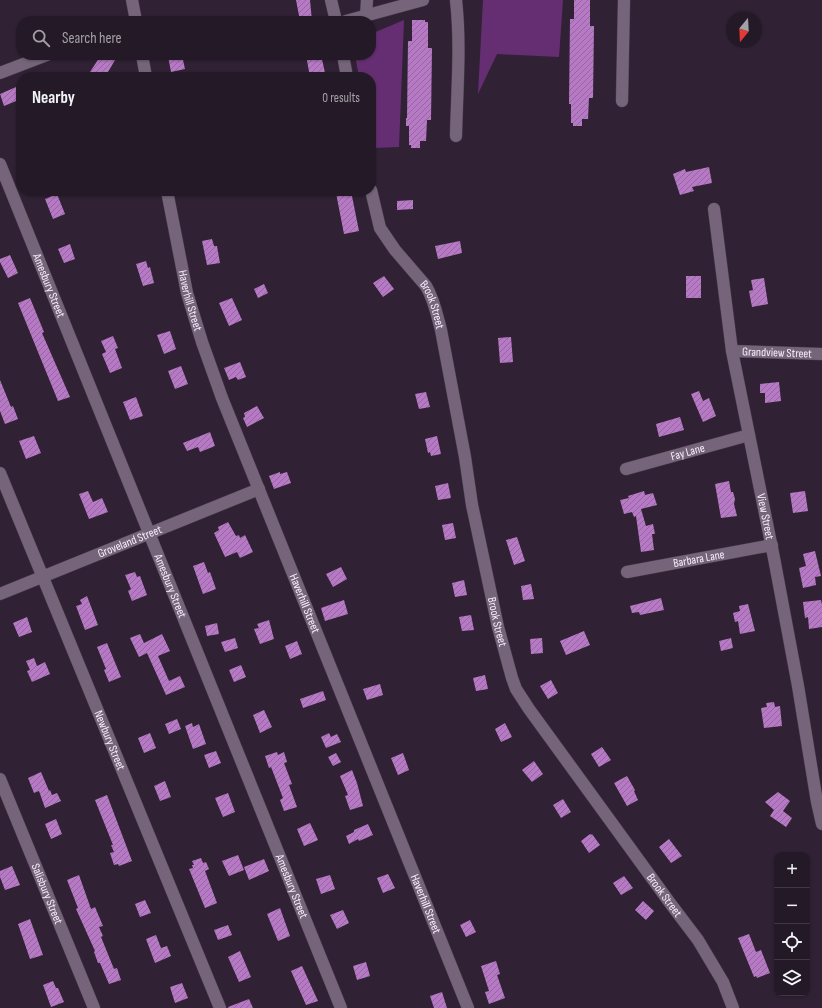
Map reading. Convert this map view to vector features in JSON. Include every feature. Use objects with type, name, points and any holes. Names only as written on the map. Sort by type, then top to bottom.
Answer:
[{"type":"street","points":[[132,0],[135,16]]},
{"type":"street","points":[[331,0],[335,16]]},
{"type":"street","points":[[368,0],[366,16],[423,0]]},
{"type":"street","points":[[456,0],[459,26],[456,136]]},
{"type":"street","points":[[622,101],[624,0]]},
{"type":"street","points":[[0,73],[34,60]]},
{"type":"street","points":[[143,60],[145,72]]},
{"type":"street","points":[[344,60],[346,72]]},
{"type":"street","name":"Amesbury Street","points":[[0,164],[341,1008]]},
{"type":"street","name":"Haverhill Street","points":[[168,196],[187,293],[202,342],[222,398],[468,1008]]},
{"type":"street","name":"Brook Street","points":[[372,196],[380,228],[395,250],[430,292],[440,330],[485,566],[500,635],[516,689],[529,710],[698,940],[723,982],[733,1008]]},
{"type":"street","name":"View Street","points":[[714,209],[732,351],[772,545],[822,824]]},
{"type":"street","name":"Grandview Street","points":[[732,351],[822,354]]},
{"type":"street","name":"Fay Lane","points":[[626,469],[749,435]]},
{"type":"street","name":"Newbury Street","points":[[0,473],[220,1008]]},
{"type":"street","name":"Groveland Street","points":[[0,594],[259,489]]},
{"type":"street","name":"Barbara Lane","points":[[627,572],[772,545]]},
{"type":"street","name":"Salisbury Street","points":[[0,779],[94,1008]]},
{"type":"shaded area","points":[[483,0],[563,0],[559,57],[497,54],[478,94]]},
{"type":"shaded area","points":[[404,20],[399,147],[376,148],[376,72],[358,72],[356,60],[376,60],[376,32]]},
{"type":"building","points":[[296,0],[310,0],[312,16],[299,16]]},
{"type":"building","points":[[574,0],[590,0],[590,26],[594,26],[593,98],[589,98],[588,119],[582,119],[582,126],[573,126],[573,123],[571,123],[571,104],[569,104],[570,19],[574,19]]},
{"type":"building","points":[[412,20],[425,20],[425,22],[428,22],[428,48],[432,48],[431,120],[427,120],[426,141],[420,141],[420,148],[411,148],[411,145],[409,145],[409,126],[406,126],[408,41],[412,41]]},
{"type":"building","points":[[98,60],[115,60],[108,72],[90,72]]},
{"type":"building","points":[[169,60],[183,60],[185,69],[171,72]]},
{"type":"building","points":[[307,60],[322,60],[325,72],[309,72]]},
{"type":"building","points":[[16,87],[16,101],[4,106],[0,94]]},
{"type":"building","points":[[709,167],[712,183],[692,187],[694,191],[680,195],[673,174],[685,169],[686,172]]},
{"type":"building","points":[[52,196],[58,196],[65,214],[53,219],[45,199]]},
{"type":"building","points":[[337,196],[352,196],[359,231],[344,234]]},
{"type":"building","points":[[413,200],[413,209],[397,210],[397,201]]},
{"type":"building","points":[[212,239],[214,246],[217,246],[220,263],[207,265],[202,241]]},
{"type":"building","points":[[460,241],[462,253],[438,259],[435,246]]},
{"type":"building","points":[[70,244],[75,259],[64,263],[58,249]]},
{"type":"building","points":[[10,255],[18,273],[8,278],[0,259]]},
{"type":"building","points":[[146,261],[148,268],[150,267],[154,283],[143,286],[136,264]]},
{"type":"building","points":[[384,276],[394,289],[383,297],[373,283]]},
{"type":"building","points":[[686,276],[701,276],[701,298],[686,298]]},
{"type":"building","points":[[764,278],[768,304],[752,307],[749,291],[753,290],[751,280]]},
{"type":"building","points":[[264,284],[268,293],[258,298],[254,289]]},
{"type":"building","points":[[30,298],[44,332],[42,333],[70,397],[58,401],[18,303]]},
{"type":"building","points":[[232,298],[242,320],[229,326],[219,303]]},
{"type":"building","points":[[170,331],[176,349],[164,354],[157,335]]},
{"type":"building","points":[[113,336],[118,348],[115,349],[122,368],[110,373],[102,354],[106,352],[101,341]]},
{"type":"building","points":[[511,337],[513,362],[500,363],[498,338]]},
{"type":"building","points":[[240,362],[246,377],[238,380],[236,377],[229,380],[224,368]]},
{"type":"building","points":[[181,366],[188,384],[175,389],[168,371]]},
{"type":"building","points":[[0,380],[11,407],[13,406],[18,419],[5,424],[0,411]]},
{"type":"building","points":[[779,382],[781,401],[765,403],[765,393],[760,393],[760,384]]},
{"type":"building","points":[[699,391],[703,401],[709,398],[716,416],[703,422],[691,394]]},
{"type":"building","points":[[426,392],[430,407],[419,409],[415,394]]},
{"type":"building","points":[[136,397],[143,416],[130,420],[123,402]]},
{"type":"building","points":[[257,406],[264,418],[247,427],[243,418],[245,417],[244,413]]},
{"type":"building","points":[[680,417],[684,430],[659,437],[656,424]]},
{"type":"building","points":[[210,432],[215,446],[200,452],[198,447],[187,451],[183,443]]},
{"type":"building","points":[[34,436],[41,453],[26,459],[19,441]]},
{"type":"building","points":[[437,436],[441,454],[431,456],[430,452],[428,453],[425,439]]},
{"type":"building","points":[[280,472],[280,474],[287,472],[291,483],[274,489],[269,476]]},
{"type":"building","points":[[729,481],[731,492],[733,492],[735,499],[734,504],[737,516],[721,518],[715,484]]},
{"type":"building","points":[[448,483],[451,498],[438,500],[435,486]]},
{"type":"building","points":[[88,491],[93,502],[102,498],[108,512],[89,519],[79,494]]},
{"type":"building","points":[[644,491],[645,495],[653,493],[657,505],[641,509],[646,526],[653,524],[655,534],[652,534],[654,550],[641,552],[636,516],[634,517],[632,512],[624,514],[620,500],[629,498],[628,496]]},
{"type":"building","points":[[805,491],[808,511],[793,513],[790,493]]},
{"type":"building","points":[[228,522],[236,536],[239,535],[240,538],[245,535],[253,552],[240,558],[237,552],[225,557],[214,533],[219,530],[218,527]]},
{"type":"building","points":[[453,523],[456,538],[445,540],[442,525]]},
{"type":"building","points":[[517,537],[525,561],[514,565],[506,540]]},
{"type":"building","points":[[815,551],[821,576],[815,577],[816,585],[803,588],[799,568],[806,566],[803,554]]},
{"type":"building","points":[[204,562],[208,573],[210,572],[216,589],[203,594],[193,566]]},
{"type":"building","points":[[341,567],[347,579],[333,587],[326,574]]},
{"type":"building","points":[[135,572],[137,577],[140,576],[147,595],[132,601],[128,591],[131,589],[125,575]]},
{"type":"building","points":[[464,580],[467,595],[455,597],[452,583]]},
{"type":"building","points":[[531,584],[534,599],[523,600],[521,586]]},
{"type":"building","points":[[87,596],[98,625],[85,630],[76,606],[82,604],[80,600]]},
{"type":"building","points":[[661,598],[664,610],[640,615],[639,612],[632,613],[630,606]]},
{"type":"building","points":[[344,600],[348,614],[325,621],[321,608]]},
{"type":"building","points":[[821,600],[822,627],[809,629],[808,617],[805,618],[803,602]]},
{"type":"building","points":[[748,604],[755,631],[740,634],[738,621],[735,622],[733,613],[740,611],[739,606]]},
{"type":"building","points":[[471,615],[474,630],[462,631],[459,617]]},
{"type":"building","points":[[27,617],[32,632],[19,637],[13,623]]},
{"type":"building","points":[[269,620],[274,639],[260,644],[254,629],[259,628],[257,624]]},
{"type":"building","points":[[217,623],[219,634],[207,636],[205,626]]},
{"type":"building","points":[[584,631],[590,645],[566,655],[560,641]]},
{"type":"building","points":[[140,634],[144,643],[162,634],[170,651],[158,656],[169,681],[180,676],[185,687],[166,695],[147,653],[139,657],[130,638]]},
{"type":"building","points":[[235,638],[238,648],[225,652],[221,642]]},
{"type":"building","points":[[542,638],[543,653],[531,654],[530,639]]},
{"type":"building","points":[[731,638],[733,648],[721,651],[719,641]]},
{"type":"building","points":[[297,641],[302,654],[290,659],[285,646]]},
{"type":"building","points":[[107,643],[121,677],[109,682],[104,670],[106,669],[97,647]]},
{"type":"building","points":[[34,658],[37,666],[45,662],[50,674],[32,682],[27,671],[30,670],[26,661]]},
{"type":"building","points":[[241,665],[246,677],[234,682],[229,670]]},
{"type":"building","points":[[485,675],[488,689],[476,691],[473,678]]},
{"type":"building","points":[[551,680],[558,693],[548,699],[540,686]]},
{"type":"building","points":[[380,684],[383,695],[367,700],[363,689]]},
{"type":"building","points":[[323,691],[326,700],[303,708],[300,699]]},
{"type":"building","points":[[774,702],[775,707],[780,706],[782,726],[764,728],[761,708],[767,707],[766,703]]},
{"type":"building","points":[[264,710],[272,727],[260,733],[253,715]]},
{"type":"building","points":[[177,719],[181,729],[169,734],[165,724]]},
{"type":"building","points":[[192,723],[193,727],[199,724],[206,744],[193,749],[185,726]]},
{"type":"building","points":[[505,723],[512,737],[501,742],[495,729]]},
{"type":"building","points":[[150,733],[156,748],[144,753],[138,738]]},
{"type":"building","points":[[329,733],[331,737],[337,734],[341,742],[326,748],[321,737]]},
{"type":"building","points":[[602,747],[611,760],[599,767],[591,754]]},
{"type":"building","points":[[216,751],[221,763],[209,768],[204,755]]},
{"type":"building","points":[[277,752],[278,755],[284,752],[287,762],[284,763],[292,784],[289,785],[297,807],[284,811],[280,800],[283,798],[265,756]]},
{"type":"building","points":[[336,753],[341,762],[333,766],[328,757]]},
{"type":"building","points":[[403,753],[409,770],[398,775],[391,758]]},
{"type":"building","points":[[534,761],[543,774],[532,782],[522,770]]},
{"type":"building","points":[[352,770],[363,806],[350,810],[345,796],[348,795],[340,776]]},
{"type":"building","points":[[41,772],[49,791],[50,790],[52,795],[57,793],[61,801],[45,808],[39,791],[34,793],[28,778]]},
{"type":"building","points":[[627,776],[635,790],[634,791],[638,800],[627,806],[614,783]]},
{"type":"building","points":[[165,781],[171,797],[160,801],[154,786]]},
{"type":"building","points":[[778,792],[790,801],[783,811],[792,818],[786,827],[770,816],[774,810],[765,802]]},
{"type":"building","points":[[228,793],[235,812],[223,817],[215,798]]},
{"type":"building","points":[[107,795],[132,861],[119,866],[118,864],[114,865],[110,853],[114,852],[111,845],[113,845],[95,800]]},
{"type":"building","points":[[563,799],[571,812],[561,818],[553,805]]},
{"type":"building","points":[[56,819],[62,834],[51,839],[45,824]]},
{"type":"building","points":[[310,823],[318,840],[304,846],[297,829]]},
{"type":"building","points":[[368,824],[373,835],[359,841],[358,839],[349,844],[346,836],[354,832],[354,830]]},
{"type":"building","points":[[592,834],[600,845],[589,853],[581,841]]},
{"type":"building","points":[[669,839],[682,856],[671,863],[659,847]]},
{"type":"building","points":[[238,855],[244,870],[229,876],[222,861]]},
{"type":"building","points":[[201,858],[203,863],[206,862],[209,869],[205,871],[217,903],[205,908],[189,869],[193,868],[192,865],[194,865],[192,861]]},
{"type":"building","points":[[264,859],[269,871],[249,880],[244,867]]},
{"type":"building","points":[[12,866],[20,885],[5,890],[0,877],[0,871]]},
{"type":"building","points":[[388,874],[395,888],[383,893],[377,878]]},
{"type":"building","points":[[79,875],[91,909],[95,907],[103,926],[99,927],[103,936],[101,937],[114,969],[117,968],[121,980],[109,984],[100,963],[98,963],[94,952],[95,951],[76,909],[78,908],[67,880]]},
{"type":"building","points":[[330,875],[335,889],[321,894],[316,879]]},
{"type":"building","points":[[624,876],[633,888],[621,895],[613,883]]},
{"type":"building","points":[[145,900],[151,913],[140,917],[135,904]]},
{"type":"building","points":[[643,901],[654,911],[646,920],[635,910]]},
{"type":"building","points":[[280,908],[290,936],[278,941],[267,914]]},
{"type":"building","points":[[343,910],[349,923],[337,929],[330,915]]},
{"type":"building","points":[[30,919],[43,955],[30,959],[18,924]]},
{"type":"building","points":[[470,920],[476,932],[466,937],[460,925]]},
{"type":"building","points":[[228,925],[232,935],[218,940],[214,930]]},
{"type":"building","points":[[749,934],[756,952],[761,950],[770,973],[757,978],[756,976],[754,977],[738,938]]},
{"type":"building","points":[[156,935],[161,948],[167,946],[171,956],[155,963],[146,939]]},
{"type":"building","points":[[240,951],[251,977],[239,982],[228,957]]},
{"type":"building","points":[[496,961],[500,974],[497,975],[505,998],[489,1004],[485,992],[489,991],[481,966]]},
{"type":"building","points":[[366,962],[370,976],[357,980],[353,966]]},
{"type":"building","points":[[302,966],[318,1001],[306,1005],[291,971]]},
{"type":"building","points":[[53,981],[64,1002],[51,1007],[43,985]]},
{"type":"building","points":[[182,983],[188,998],[175,1003],[170,987]]},
{"type":"building","points":[[442,992],[447,1008],[434,1008],[430,996]]},
{"type":"building","points":[[249,999],[253,1008],[228,1008],[228,1007]]}]
